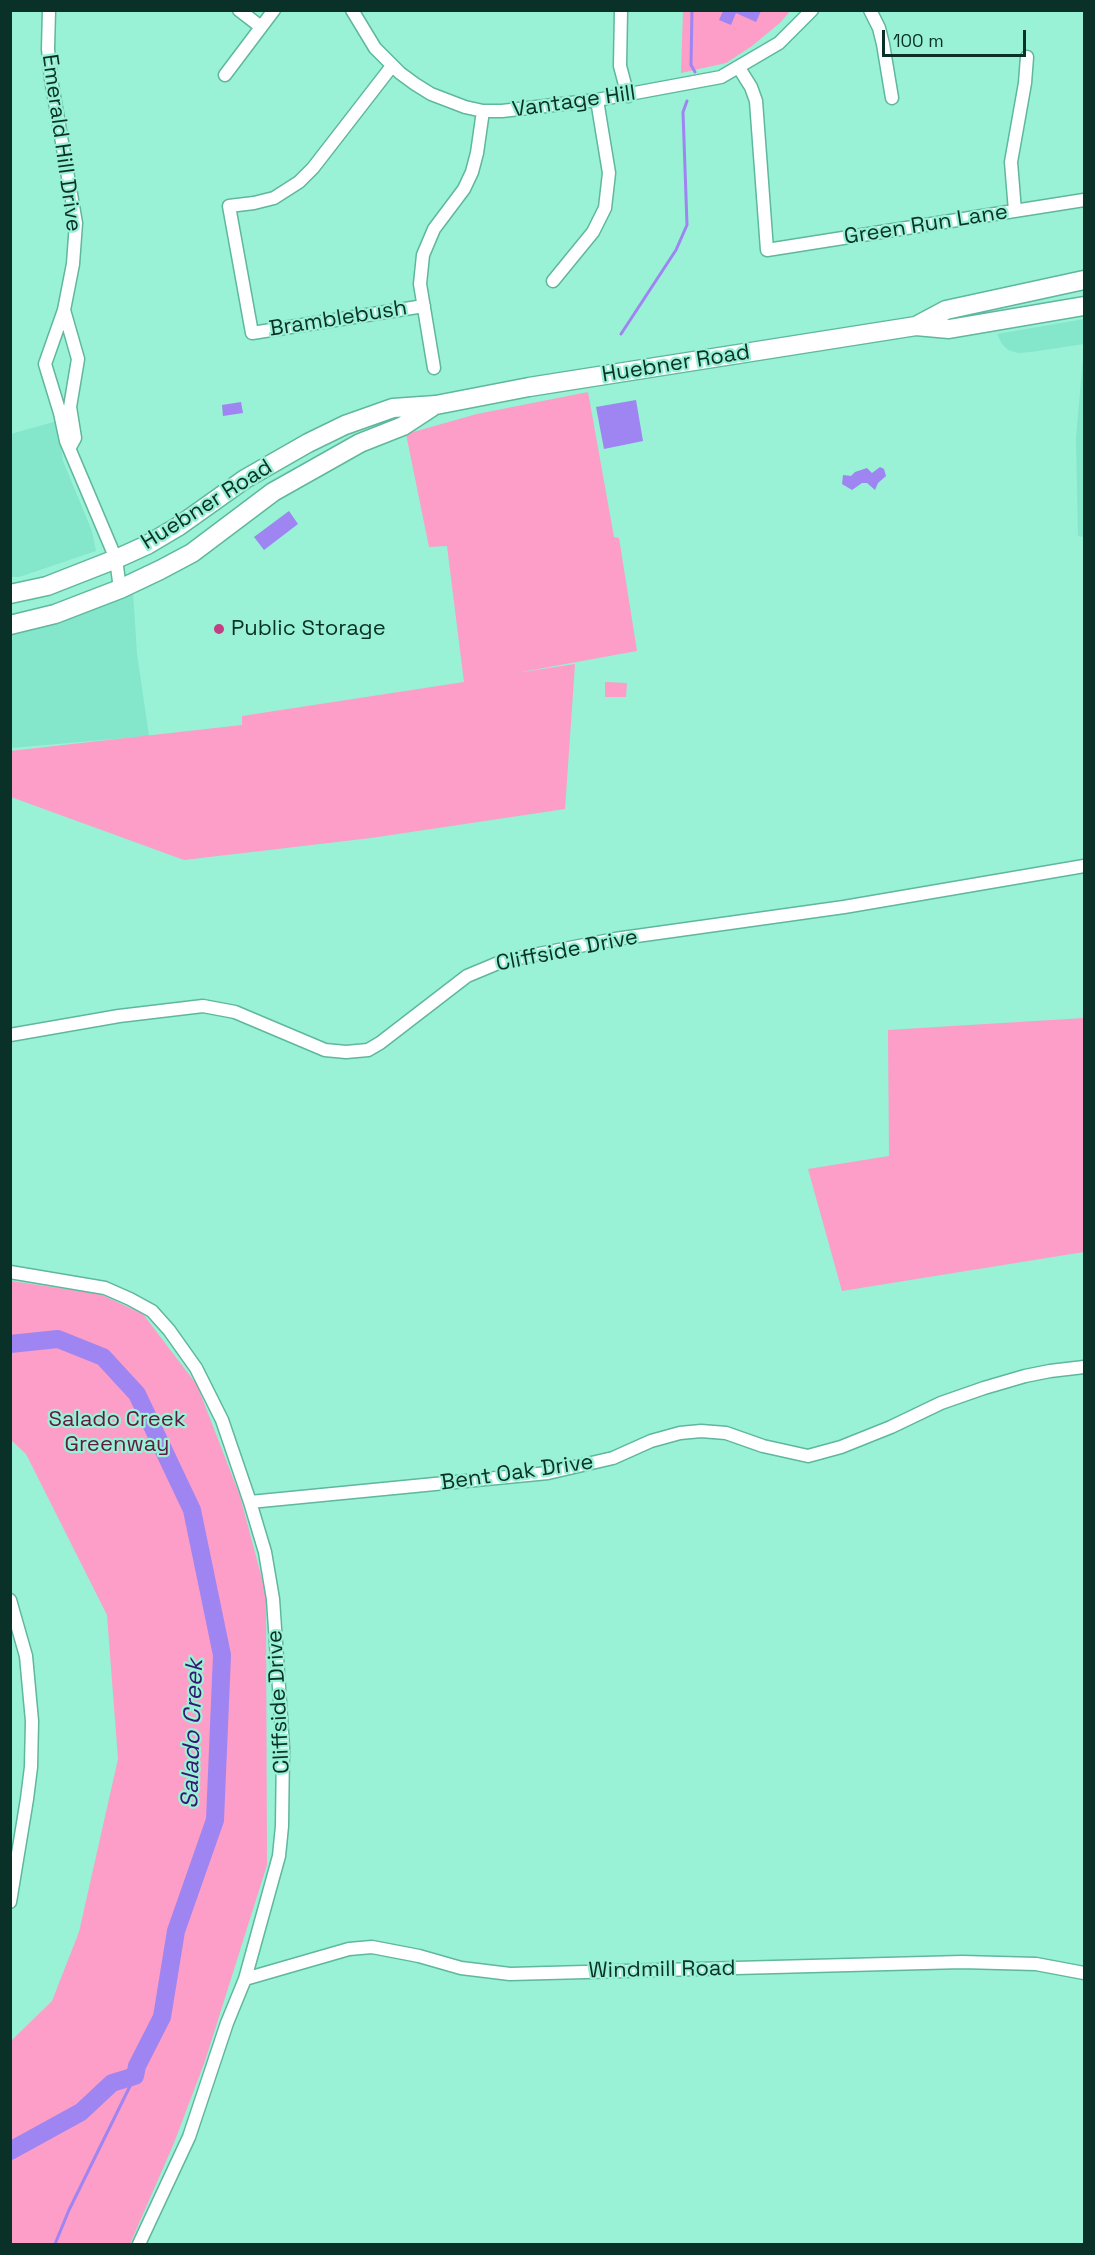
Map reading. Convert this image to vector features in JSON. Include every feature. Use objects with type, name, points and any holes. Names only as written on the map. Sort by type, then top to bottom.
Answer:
[{"type":"main road","name":"Huebner Road","points":[[916,326],[946,310],[1084,280]]},
{"type":"main road","points":[[998,298],[1003,321]]},
{"type":"main road","name":"Huebner Road","points":[[10,594],[47,585],[147,545],[179,526],[245,479],[292,452],[345,425],[393,408],[436,405],[529,387],[916,326],[949,329],[1084,306]]},
{"type":"main road","name":"Huebner Road","points":[[10,625],[55,614],[120,589],[192,553],[273,492],[360,443],[403,426],[436,405]]},
{"type":"main road","points":[[292,452],[306,473]]},
{"type":"street","name":"Emerald Hill Drive","points":[[49,10],[48,49],[51,80],[76,223],[73,264],[64,310],[45,364],[63,421],[66,441],[116,559],[120,589]]},
{"type":"street","points":[[239,10],[261,27]]},
{"type":"street","points":[[225,75],[274,10]]},
{"type":"street","name":"Vantage Hill","points":[[352,10],[364,33],[392,66],[415,84],[457,104],[483,111],[523,110],[628,96],[722,77],[779,43],[812,10]]},
{"type":"street","points":[[621,10],[620,66],[628,96]]},
{"type":"street","points":[[870,10],[884,44],[892,98]]},
{"type":"street","points":[[1016,211],[1011,162],[1027,57]]},
{"type":"street","name":"Bramblebush","points":[[392,66],[313,168],[299,182],[274,198],[229,206],[252,333],[424,306]]},
{"type":"street","name":"Green Run Lane","points":[[739,68],[751,87],[756,101],[767,250],[1084,200]]},
{"type":"street","points":[[553,281],[592,232],[605,208],[609,173],[597,100]]},
{"type":"street","points":[[434,368],[420,284],[423,255],[434,229],[468,181],[477,153],[483,111]]},
{"type":"street","name":"Emerald Hill Drive","points":[[64,310],[78,359],[70,407],[75,438],[70,447]]},
{"type":"street","name":"Cliffside Drive","points":[[10,1035],[119,1016],[203,1006],[235,1012],[326,1050],[346,1052],[368,1050],[467,976],[503,961],[615,939],[844,907],[1084,866]]},
{"type":"street","name":"Cliffside Drive","points":[[10,1272],[105,1288],[152,1311],[181,1346],[208,1389],[222,1420],[265,1552],[273,1599],[283,1747],[283,1799],[279,1856],[245,1979],[227,2023],[189,2137],[139,2244]]},
{"type":"street","name":"Bent Oak Drive","points":[[250,1502],[548,1473],[614,1458],[651,1441],[680,1433],[701,1431],[726,1433],[763,1446],[808,1456],[841,1447],[891,1427],[941,1403],[984,1388],[1025,1376],[1084,1367]]},
{"type":"street","points":[[10,1600],[26,1656],[32,1721],[27,1799],[10,1902]]},
{"type":"street","name":"Windmill Road","points":[[245,1979],[349,1949],[372,1947],[419,1956],[461,1968],[510,1974],[962,1962],[1036,1964],[1084,1973]]},
{"type":"shaded area","points":[[723,10],[761,11],[756,22],[736,13],[731,25],[719,20]]},
{"type":"shaded area","points":[[1084,319],[1084,344],[1018,353],[1008,350],[997,334]]},
{"type":"shaded area","points":[[1084,346],[1084,537],[1078,536],[1076,438]]},
{"type":"shaded area","points":[[636,400],[643,441],[604,449],[596,407]]},
{"type":"shaded area","points":[[241,402],[243,413],[223,416],[222,405]]},
{"type":"shaded area","points":[[57,421],[63,461],[92,531],[96,551],[19,577],[11,577],[11,434]]},
{"type":"shaded area","points":[[880,467],[884,469],[886,476],[878,483],[875,490],[867,483],[862,483],[852,490],[842,484],[843,475],[851,476],[867,468],[872,473]]},
{"type":"shaded area","points":[[289,511],[298,524],[264,550],[254,537]]},
{"type":"shaded area","points":[[133,593],[137,654],[149,736],[11,748],[10,630]]},
{"type":"green space","points":[[683,11],[790,11],[781,22],[752,46],[726,63],[681,73]]},
{"type":"green space","points":[[588,392],[614,537],[619,538],[637,651],[516,673],[575,664],[565,809],[371,838],[184,860],[11,797],[10,751],[242,725],[242,716],[464,682],[447,546],[429,547],[406,434],[477,414]]},
{"type":"green space","points":[[605,682],[627,683],[626,697],[605,697]]},
{"type":"green space","points":[[1084,1018],[1084,1252],[842,1291],[808,1169],[889,1156],[888,1030]]},
{"type":"green space","name":"Salado Creek Greenway","points":[[11,1281],[100,1294],[143,1314],[197,1385],[240,1496],[266,1594],[267,1865],[205,2061],[174,2143],[130,2244],[11,2244],[11,2041],[52,2001],[79,1932],[118,1759],[107,1615],[26,1454],[11,1440]]},
{"type":"waterway","points":[[692,10],[691,65],[695,72]]},
{"type":"waterway","points":[[621,334],[676,250],[687,225],[683,112],[687,101]]},
{"type":"waterway","name":"Salado Creek","points":[[10,1344],[58,1339],[103,1357],[137,1394],[192,1510],[222,1655],[215,1820],[176,1931],[162,2017],[137,2066],[135,2076],[112,2083],[81,2112],[10,2151]]},
{"type":"waterway","points":[[55,2244],[69,2210],[135,2076]]},
{"type":"place","name":"Public Storage","points":[[219,629]]}]
